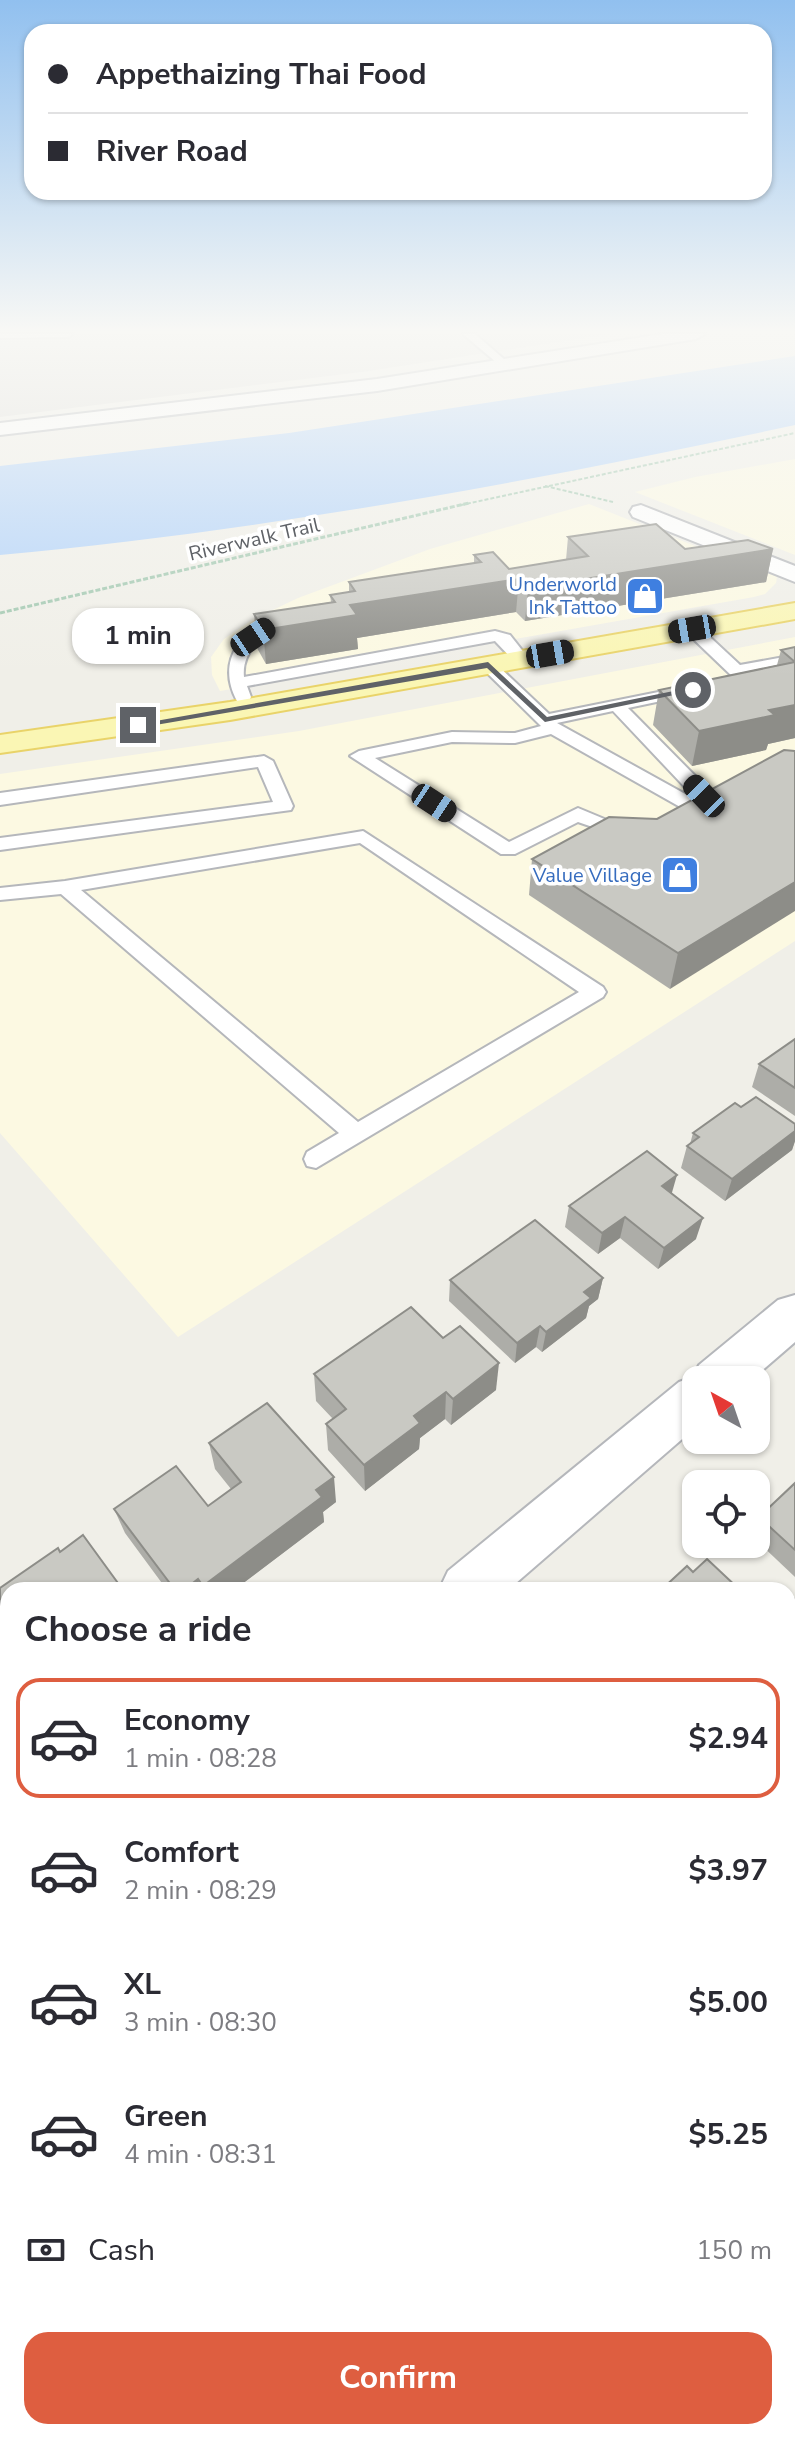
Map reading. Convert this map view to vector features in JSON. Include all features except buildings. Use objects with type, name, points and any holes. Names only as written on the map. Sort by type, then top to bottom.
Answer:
[{"type":"main road","points":[[0,744],[390,669],[488,665],[795,611]]},
{"type":"street","points":[[641,512],[791,570]]},
{"type":"street","points":[[733,1366],[795,1314]]},
{"type":"street","points":[[476,1582],[682,1409]]},
{"type":"lane","points":[[243,696],[235,671],[253,637],[279,620],[308,613]]},
{"type":"lane","points":[[692,629],[745,679],[616,705],[549,724],[515,738],[452,737],[359,756],[508,850],[578,814],[593,823],[619,831],[640,829],[703,797]]},
{"type":"lane","points":[[390,669],[495,636],[504,638],[521,659]]},
{"type":"lane","points":[[736,671],[795,660]]},
{"type":"lane","points":[[488,665],[549,724],[703,797]]},
{"type":"lane","points":[[616,705],[703,797]]},
{"type":"lane","points":[[0,799],[264,761],[284,806],[0,844]]},
{"type":"lane","points":[[0,894],[65,887],[363,837],[595,992],[316,1159]]},
{"type":"lane","points":[[65,887],[357,1135]]},
{"type":"path","name":"Riverwalk Trail","points":[[0,613],[544,486],[725,448]]},
{"type":"path","points":[[544,486],[615,502]]},
{"type":"shaded area","points":[[795,459],[795,555],[635,492],[695,477]]},
{"type":"shaded area","points":[[589,504],[733,561],[764,567],[777,577],[776,583],[765,594],[754,597],[220,691],[212,675],[211,657],[224,639],[252,620],[298,598],[430,549]]},
{"type":"shaded area","points":[[795,637],[795,941],[178,1337],[0,1133],[0,774],[299,731]]},
{"type":"water","points":[[159,448],[685,448],[299,518],[0,555],[0,466]]},
{"type":"place","name":"Underworld Ink Tattoo","points":[[645,596]]},
{"type":"place","name":"Value Village","points":[[680,875]]},
{"type":"route","points":[[138,725],[488,665],[545,720],[693,690]]}]
